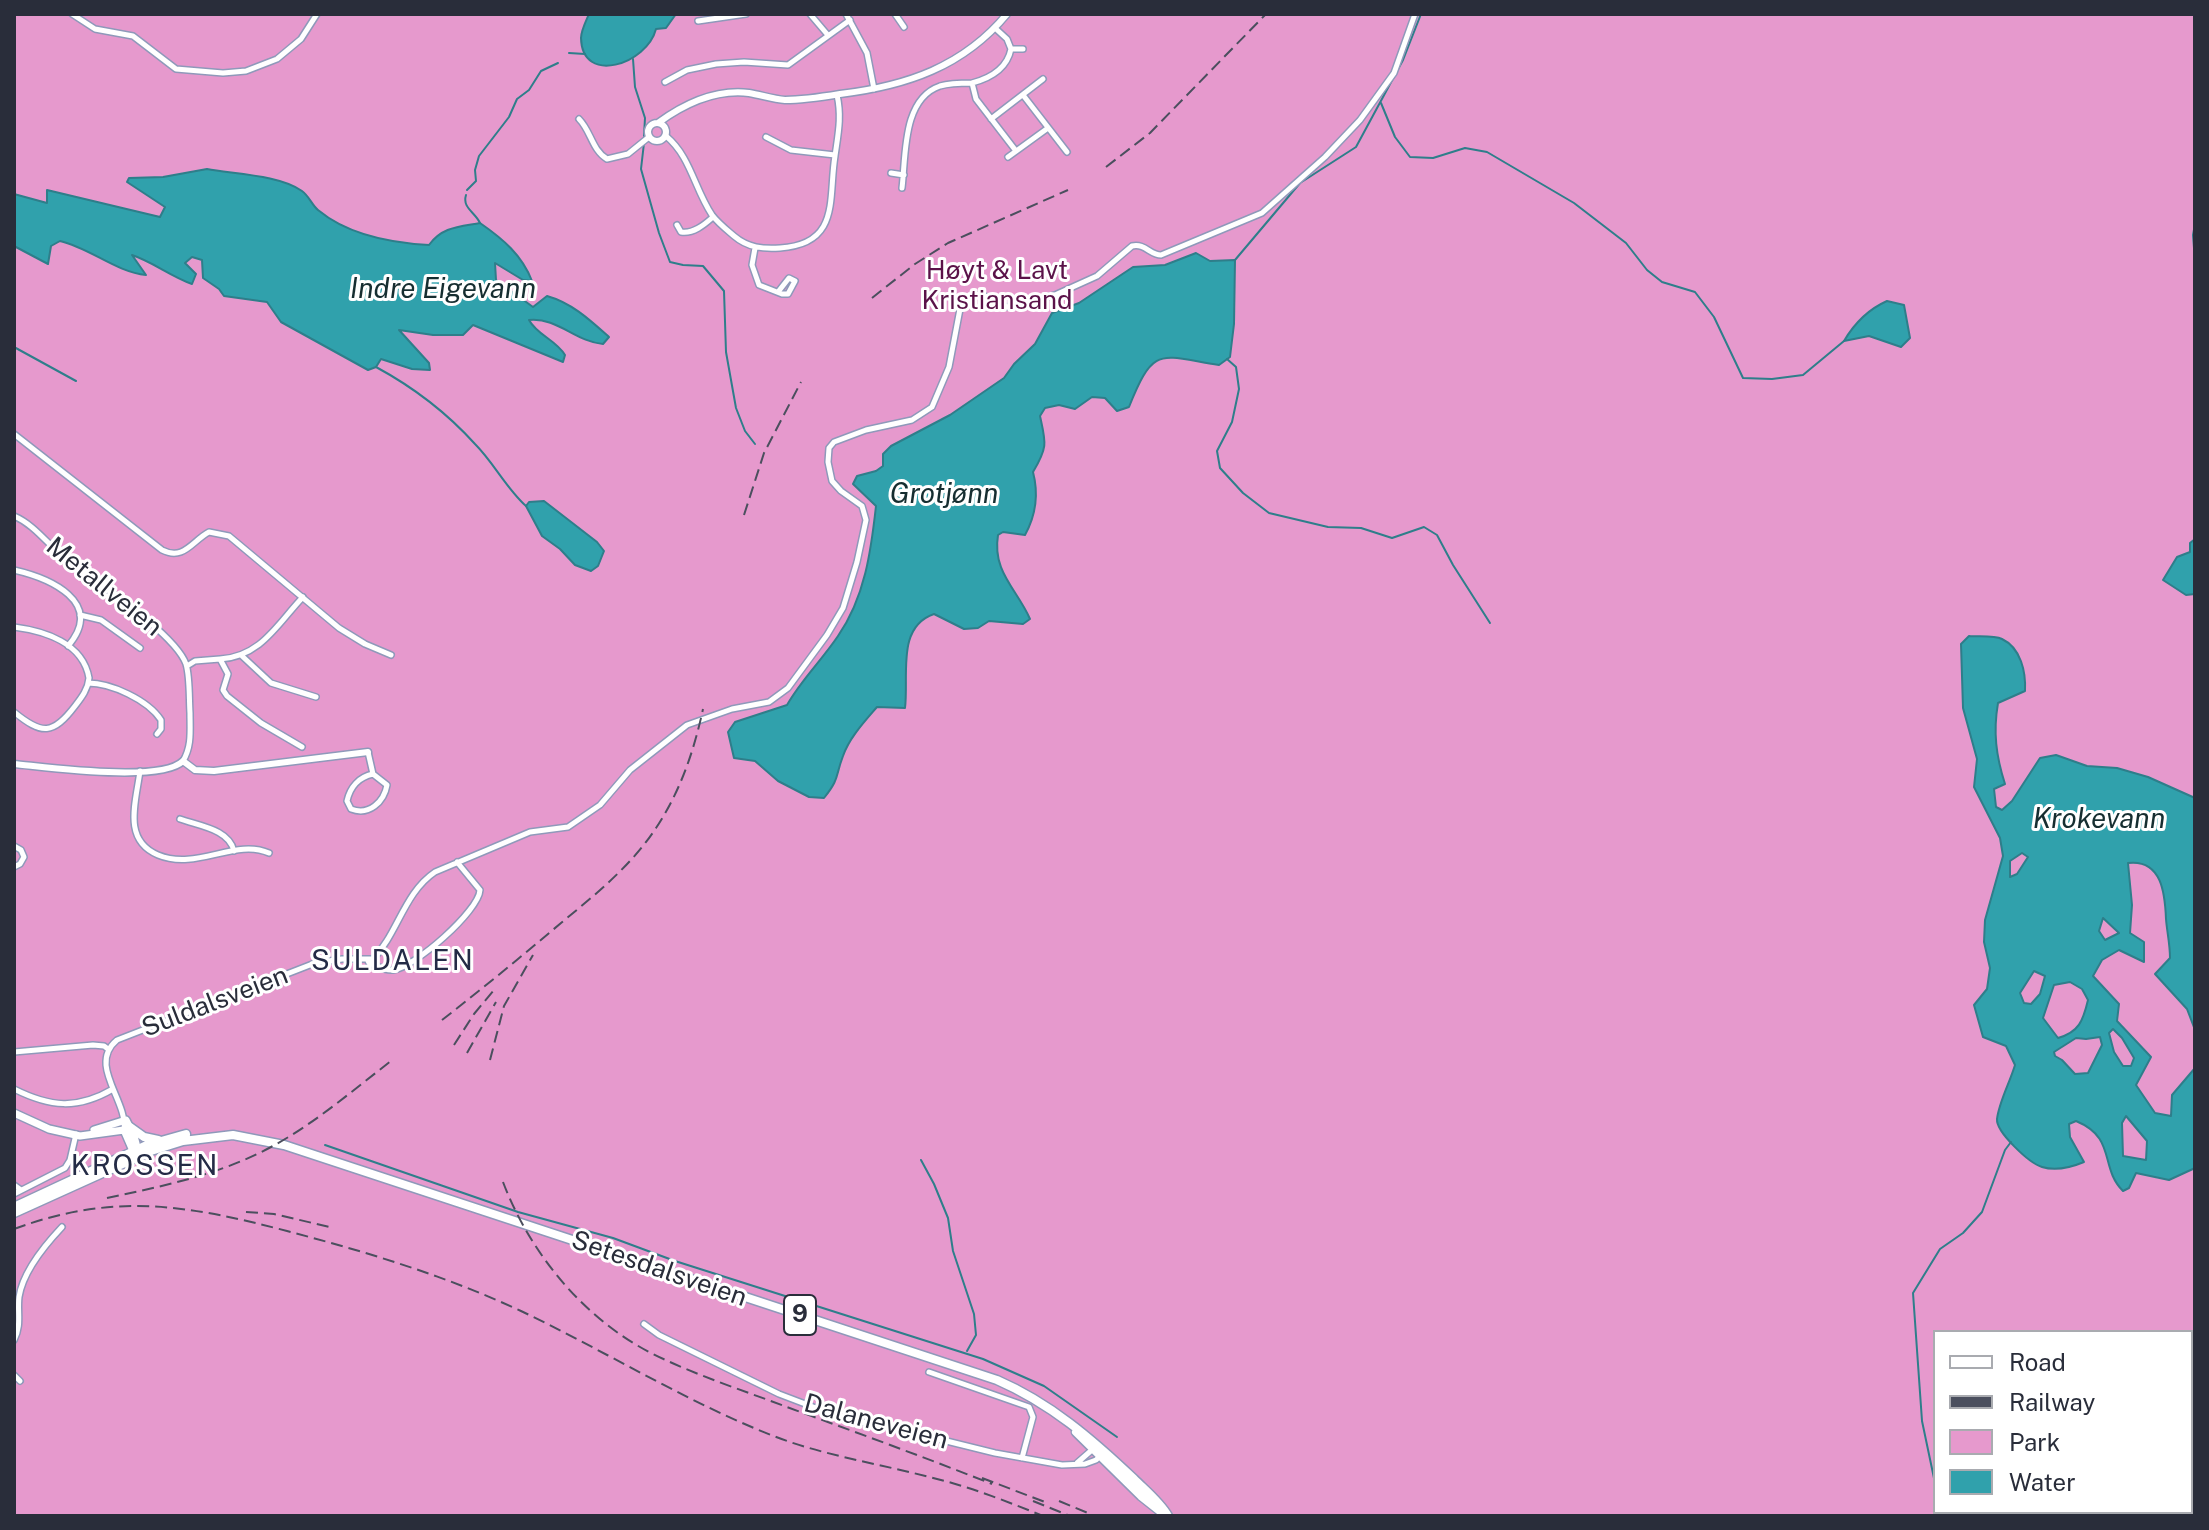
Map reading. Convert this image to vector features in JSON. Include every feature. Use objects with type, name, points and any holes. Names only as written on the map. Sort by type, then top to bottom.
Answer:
[{"type":"highway","points":[[126,1122],[146,1138],[163,1140]]},
{"type":"highway","name":"Setesdalsveien","points":[[14,1210],[163,1140],[190,1134],[233,1131],[258,1136],[984,1375],[1030,1397],[1077,1427],[1099,1452],[1168,1516]]},
{"type":"highway","name":"Setesdalsveien","points":[[137,1153],[219,1135],[249,1137],[284,1145]]},
{"type":"main road","points":[[14,1113],[49,1129],[86,1136],[126,1122],[137,1153]]},
{"type":"street","points":[[72,14],[95,29],[133,36],[176,69],[223,73],[246,71],[277,59],[301,39],[317,14]]},
{"type":"street","points":[[698,21],[746,14]]},
{"type":"street","points":[[810,14],[827,34]]},
{"type":"street","points":[[895,14],[904,27]]},
{"type":"street","points":[[579,119],[587,128],[598,153],[607,159],[628,154],[649,137],[650,126],[699,99],[724,93],[744,93],[787,100],[874,90],[907,82],[940,69],[965,54],[1007,14]]},
{"type":"street","points":[[368,961],[374,959],[387,944],[412,895],[435,872],[530,832],[568,827],[600,805],[630,770],[687,725],[732,709],[766,703],[792,684],[840,615],[848,597],[866,520],[865,512],[858,503],[832,481],[829,448],[834,442],[866,430],[912,420],[932,407],[949,367],[958,313],[966,300],[982,294],[999,306],[1024,305],[1097,276],[1132,246],[1140,245],[1161,255],[1245,223],[1267,211],[1335,147],[1380,94],[1398,65],[1415,14]]},
{"type":"street","points":[[665,82],[687,70],[716,64],[788,65],[848,17],[867,53],[874,90]]},
{"type":"street","points":[[902,188],[910,125],[920,100],[941,85],[972,83],[997,72],[1011,49],[1007,39],[995,28]]},
{"type":"street","points":[[1011,49],[1023,49]]},
{"type":"street","points":[[991,119],[1043,79]]},
{"type":"street","points":[[972,83],[976,99],[1016,151]]},
{"type":"street","points":[[658,123],[683,154],[713,217],[739,240],[755,248],[794,247],[811,240],[822,230],[831,208],[840,124],[837,95]]},
{"type":"street","points":[[1023,95],[1067,152]]},
{"type":"street","points":[[649,137],[656,142],[666,133],[679,110]]},
{"type":"street","points":[[1008,157],[1048,128]]},
{"type":"street","points":[[766,137],[791,150],[835,155]]},
{"type":"street","points":[[891,173],[904,175]]},
{"type":"street","points":[[677,225],[681,232],[687,232],[713,217]]},
{"type":"street","points":[[755,248],[752,261],[757,283],[778,292]]},
{"type":"street","points":[[14,434],[162,550],[176,554],[204,535],[223,533],[347,633],[391,655]]},
{"type":"street","name":"Metallveien","points":[[14,516],[30,524],[64,557],[157,629],[178,651],[187,666]]},
{"type":"street","points":[[14,570],[41,576],[61,586],[74,602],[80,615],[76,635],[68,646]]},
{"type":"street","points":[[14,764],[140,771],[166,770],[183,761],[190,745],[187,666],[195,661],[242,656],[268,637],[303,597]]},
{"type":"street","points":[[80,615],[101,620],[140,648]]},
{"type":"street","points":[[14,627],[41,631],[68,646],[85,663],[88,683],[65,719],[54,728],[36,727],[14,712]]},
{"type":"street","points":[[242,656],[271,683],[316,697]]},
{"type":"street","points":[[220,659],[228,674],[223,690],[227,696],[261,723],[302,747]]},
{"type":"street","points":[[88,683],[121,692],[148,707],[161,720],[161,729],[157,734]]},
{"type":"street","points":[[183,761],[195,770],[214,771],[368,752],[373,774],[387,785],[386,793],[367,811],[356,812],[348,806],[350,790],[359,780],[373,774]]},
{"type":"street","points":[[140,771],[134,826],[137,837],[146,848],[162,856],[185,861],[234,851],[257,849],[269,853]]},
{"type":"street","points":[[180,819],[226,836],[232,842],[234,851]]},
{"type":"street","points":[[14,846],[21,850],[24,857],[14,867]]},
{"type":"street","points":[[368,961],[378,967],[400,968],[451,931],[474,906],[479,900],[480,890],[457,862]]},
{"type":"street","name":"Suldalsveien","points":[[108,1049],[121,1037],[315,963],[342,959],[368,961]]},
{"type":"street","points":[[14,1052],[104,1046],[108,1049],[105,1066],[126,1122]]},
{"type":"street","points":[[14,1089],[45,1102],[60,1104],[85,1101],[114,1091]]},
{"type":"street","points":[[14,1185],[17,1192],[65,1168],[76,1134]]},
{"type":"street","points":[[14,1340],[19,1330],[19,1298],[23,1283],[62,1227]]},
{"type":"street","name":"Dalaneveien","points":[[644,1324],[659,1335],[720,1365],[832,1415],[1062,1465],[1085,1464],[1099,1452]]},
{"type":"street","points":[[929,1372],[1029,1407],[1033,1417],[1022,1458]]},
{"type":"street","points":[[14,1375],[20,1381]]},
{"type":"street","points":[[1076,1464],[1099,1452]]},
{"type":"green space","name":"Høyt & Lavt Kristiansand","points":[[14,14],[2195,14],[2195,1516],[14,1516]]},
{"type":"water","points":[[589,14],[676,14],[666,28],[656,29],[641,52],[616,65],[603,65],[592,62],[584,53],[581,35]]},
{"type":"water","name":"Indre Eigevann","points":[[207,169],[269,178],[293,186],[330,219],[357,232],[386,240],[429,245],[445,231],[480,223],[511,248],[532,281],[523,280],[495,263],[496,280],[533,307],[547,296],[565,303],[609,337],[603,344],[593,342],[549,322],[529,320],[557,345],[565,355],[563,362],[473,325],[463,335],[399,330],[429,363],[430,370],[412,369],[381,359],[376,367],[368,370],[281,322],[267,302],[224,296],[203,278],[202,260],[192,257],[185,263],[196,274],[192,284],[132,255],[146,275],[124,269],[60,241],[51,246],[48,264],[14,246],[14,194],[47,203],[47,190],[160,217],[165,207],[127,182],[129,178],[163,177]]},
{"type":"water","name":"Grotjønn","points":[[1196,253],[1210,261],[1235,260],[1230,357],[1219,365],[1161,359],[1145,373],[1129,407],[1117,411],[1105,398],[1092,397],[1075,409],[1059,405],[1045,408],[1040,416],[1044,445],[1033,472],[1036,497],[1032,520],[1025,535],[1003,532],[998,535],[997,548],[1002,570],[1030,619],[1023,624],[989,621],[978,628],[964,629],[934,614],[922,620],[909,641],[905,708],[877,707],[849,743],[835,781],[824,798],[809,797],[778,781],[755,761],[734,758],[728,732],[735,722],[787,705],[838,636],[855,606],[869,557],[876,506],[853,484],[857,476],[876,471],[883,466],[883,454],[891,446],[950,415],[1004,378],[1035,344],[1052,313],[1079,303],[1133,267],[1165,265]]},
{"type":"water","points":[[1887,301],[1904,305],[1910,338],[1901,347],[1869,336],[1844,341],[1862,318]]},
{"type":"water","points":[[544,501],[597,542],[604,551],[598,566],[591,571],[575,565],[542,536],[526,506],[529,502]]},
{"type":"water","points":[[2195,539],[2195,594],[2186,595],[2163,580],[2177,557],[2190,552],[2190,543]]},
{"type":"water","name":"Krokevann","points":[[1969,636],[2002,639],[2014,648],[2023,669],[2025,691],[1998,703],[1996,744],[2005,784],[1994,789],[1996,807],[2002,810],[2012,801],[2040,758],[2056,755],[2087,766],[2117,768],[2148,777],[2195,798],[2195,1030],[2187,1009],[2155,974],[2170,958],[2170,953],[2163,889],[2155,872],[2148,867],[2128,863],[2132,905],[2130,933],[2144,942],[2144,962],[2119,950],[2102,960],[2093,976],[2119,1004],[2117,1021],[2151,1057],[2136,1085],[2155,1113],[2171,1116],[2172,1095],[2195,1068],[2195,1168],[2169,1180],[2136,1173],[2129,1188],[2123,1191],[2111,1172],[2103,1144],[2089,1128],[2076,1121],[2069,1124],[2070,1137],[2084,1162],[2058,1168],[2042,1167],[2029,1160],[2007,1139],[1998,1125],[2000,1106],[2015,1065],[2006,1046],[1983,1037],[1974,1005],[1987,989],[1990,968],[1984,942],[1985,920],[2003,856],[2000,838],[1974,787],[1977,759],[1963,708],[1961,644]],"holes":[[[2022,853],[2028,857],[2017,874],[2010,877],[2010,861]],[[2103,918],[2119,933],[2105,940],[2099,931]],[[2034,971],[2045,976],[2040,994],[2031,1004],[2024,1003],[2020,993]],[[2070,982],[2082,989],[2088,1000],[2082,1020],[2071,1032],[2058,1038],[2043,1018],[2054,985]],[[2113,1029],[2134,1058],[2131,1066],[2123,1066],[2114,1052],[2109,1033]],[[2100,1037],[2102,1045],[2088,1073],[2075,1074],[2055,1056],[2054,1052],[2076,1038]],[[2126,1116],[2147,1141],[2146,1160],[2123,1156],[2122,1123]]]},
{"type":"waterway","points":[[1235,260],[1300,183],[1356,147],[1403,60],[1421,14]]},
{"type":"waterway","points":[[569,53],[585,54]]},
{"type":"waterway","points":[[633,59],[635,87],[645,118],[644,136]]},
{"type":"waterway","points":[[467,190],[476,181],[479,156],[509,117],[517,99],[529,90],[541,71],[558,63]]},
{"type":"waterway","points":[[1381,103],[1395,137],[1410,157],[1433,158],[1465,148],[1487,152],[1574,203],[1626,243],[1647,270],[1662,282],[1695,292],[1714,317],[1743,378],[1772,379],[1803,375],[1844,341]]},
{"type":"waterway","points":[[644,143],[641,169],[670,262],[703,266],[724,291],[726,352],[736,408],[745,431],[755,444]]},
{"type":"waterway","points":[[466,195],[467,207],[480,223]]},
{"type":"waterway","points":[[2195,224],[2195,261]]},
{"type":"waterway","points":[[14,347],[76,381]]},
{"type":"waterway","points":[[1227,359],[1236,367],[1239,389],[1232,422],[1217,451],[1220,468],[1243,493],[1269,513],[1328,527],[1361,528],[1392,538],[1424,527],[1437,535],[1490,623]]},
{"type":"waterway","points":[[376,367],[416,392],[453,422],[482,451],[526,506]]},
{"type":"waterway","points":[[1933,1473],[1922,1421],[1913,1293],[1940,1249],[1963,1233],[1982,1212],[2005,1150],[2011,1142]]},
{"type":"waterway","points":[[325,1145],[518,1212],[613,1238],[675,1261],[983,1359],[1044,1386],[1117,1437]]},
{"type":"waterway","points":[[921,1160],[948,1218],[953,1251],[974,1314],[976,1335],[967,1351]]},
{"type":"railway","points":[[1106,167],[1150,133],[1266,14]]},
{"type":"railway","points":[[872,298],[948,243],[1068,190]]},
{"type":"railway","points":[[744,515],[764,453],[801,382]]},
{"type":"railway","points":[[442,1020],[587,901],[636,855],[665,814],[679,786],[691,756],[703,709]]},
{"type":"railway","points":[[490,1060],[504,1006],[533,955]]},
{"type":"railway","points":[[454,1045],[494,990]]},
{"type":"railway","points":[[467,1053],[496,1002]]},
{"type":"railway","points":[[107,1198],[190,1178],[251,1157],[302,1128],[391,1061]]},
{"type":"railway","points":[[503,1182],[528,1234],[562,1281],[603,1322],[626,1339],[702,1375],[992,1484]]},
{"type":"railway","points":[[14,1229],[85,1210],[151,1206],[217,1215],[317,1239],[406,1266],[493,1298],[707,1407],[771,1435],[829,1453],[958,1485],[1043,1516]]},
{"type":"railway","points":[[246,1212],[274,1214],[334,1228]]},
{"type":"railway","points":[[982,1478],[1045,1502]]},
{"type":"railway","points":[[1033,1501],[1070,1516]]},
{"type":"railway","points":[[1059,1501],[1095,1516]]},
{"type":"district","name":"SULDALEN","points":[[393,961]]},
{"type":"district","name":"KROSSEN","points":[[145,1166]]}]
